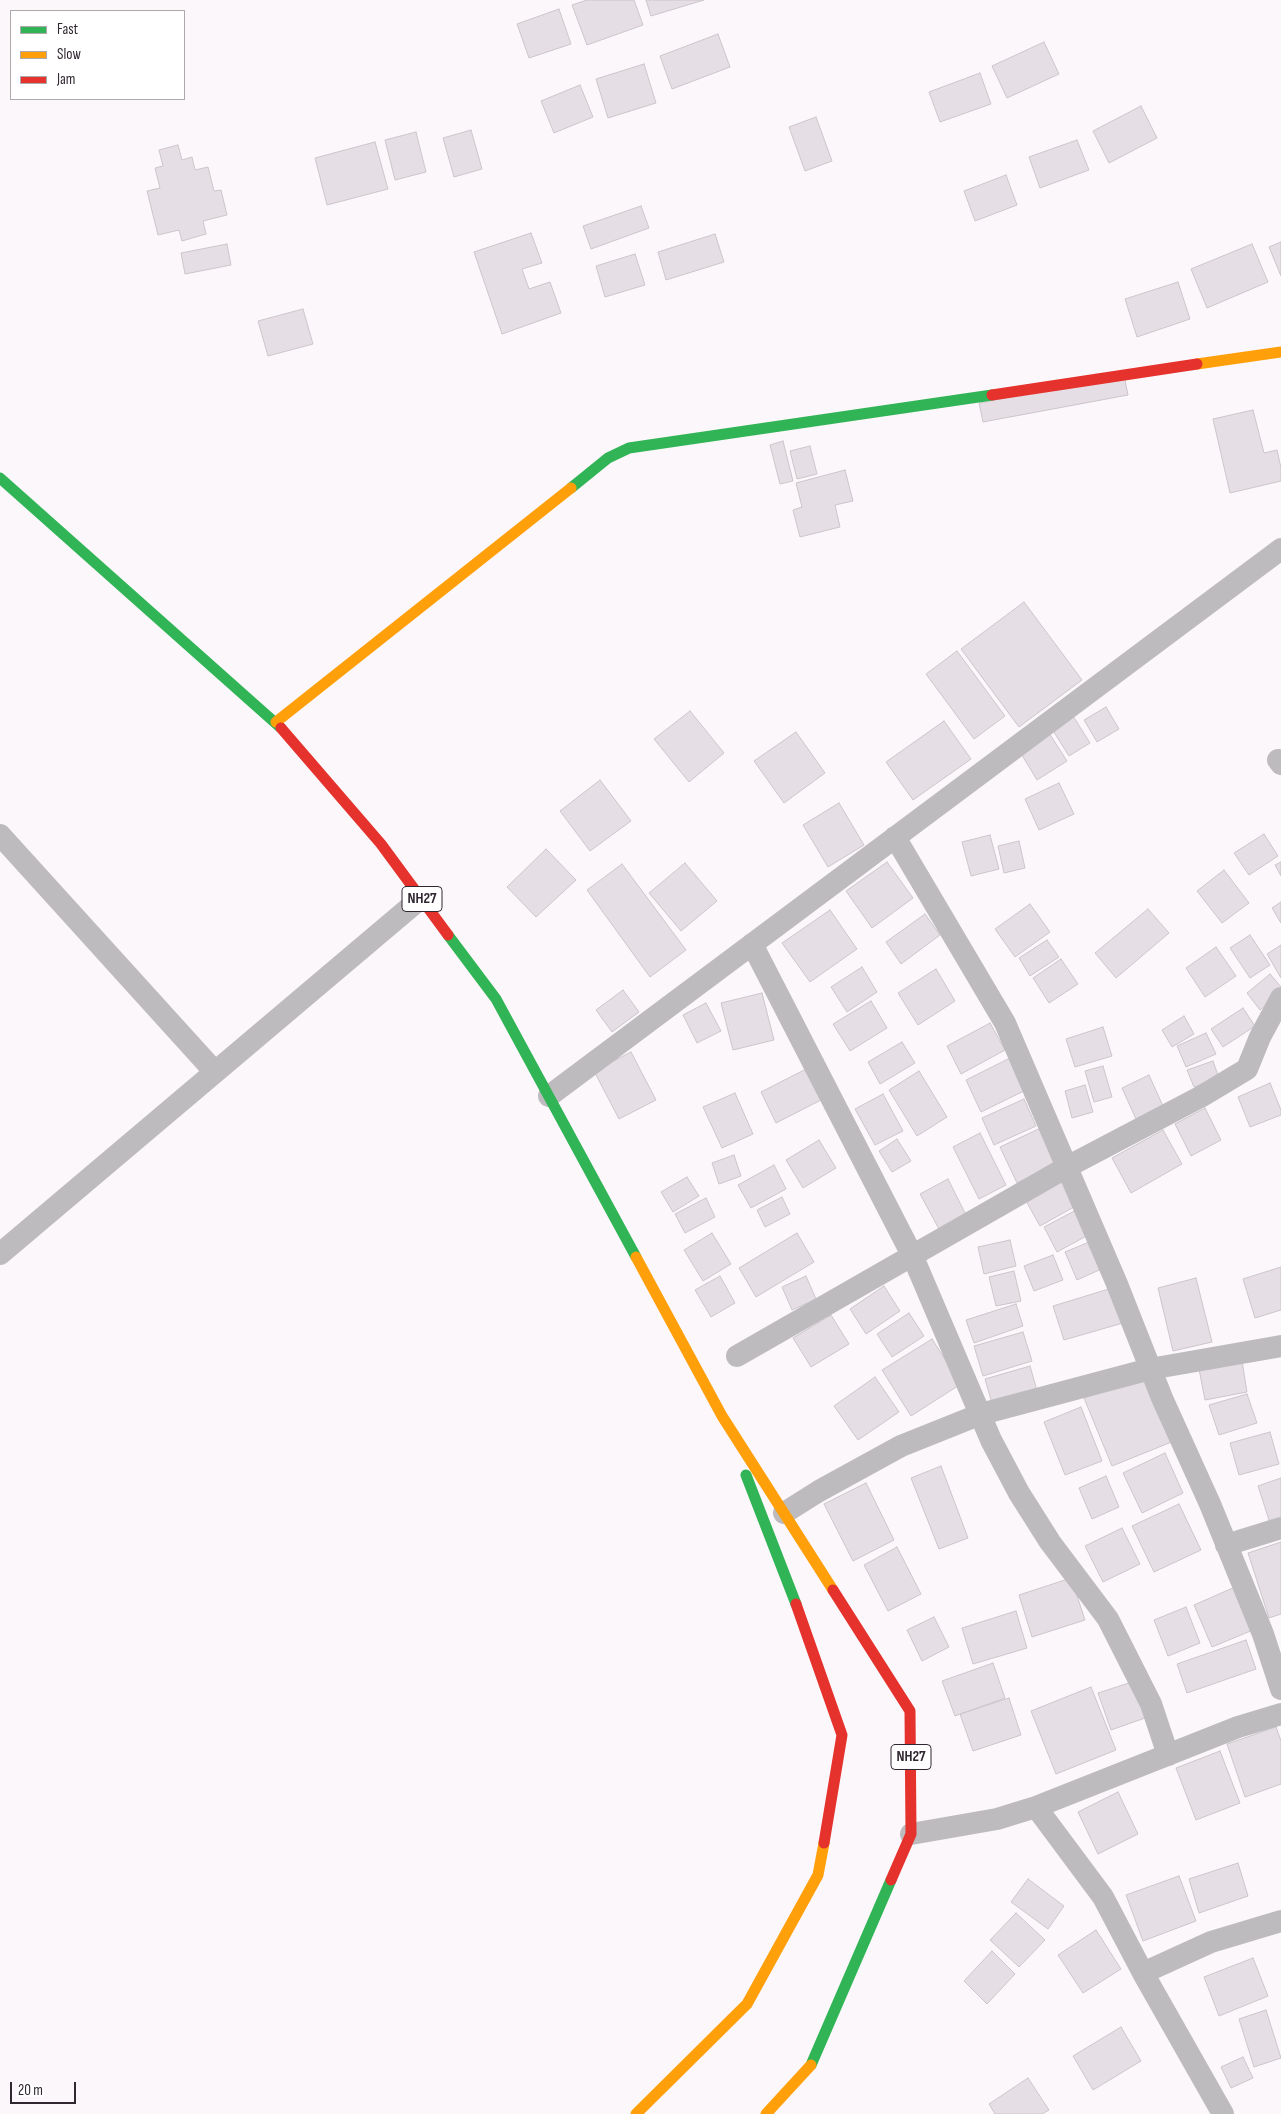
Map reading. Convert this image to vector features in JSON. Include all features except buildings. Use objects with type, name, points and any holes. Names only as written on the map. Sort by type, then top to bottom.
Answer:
[{"type":"main road","points":[[276,722],[608,458],[629,448],[1281,352]]},
{"type":"main road","name":"NH27","points":[[0,478],[276,722],[381,844],[496,999],[722,1416],[910,1711],[912,1834],[810,2067],[766,2114]]},
{"type":"main road","name":"NH27","points":[[636,2114],[747,2004],[818,1875],[842,1735],[804,1622],[722,1416]]},
{"type":"street","points":[[549,1096],[1281,549]]},
{"type":"street","points":[[0,835],[215,1072]]},
{"type":"street","points":[[895,837],[1006,1023],[1117,1284],[1150,1369],[1226,1544],[1263,1634],[1281,1689]]},
{"type":"street","points":[[0,1254],[421,898]]},
{"type":"street","points":[[752,944],[913,1256],[991,1440],[1018,1493],[1050,1542],[1108,1619],[1151,1704],[1168,1755]]},
{"type":"street","points":[[736,1356],[1067,1167],[1202,1096],[1247,1069],[1260,1037],[1281,998]]},
{"type":"street","points":[[784,1513],[818,1491],[900,1446],[981,1414],[1150,1369],[1281,1346]]},
{"type":"street","points":[[1226,1544],[1281,1528]]},
{"type":"street","points":[[912,1834],[997,1819],[1036,1807],[1238,1728],[1281,1714]]},
{"type":"street","points":[[1036,1807],[1104,1897],[1223,2114]]},
{"type":"street","points":[[1144,1973],[1210,1942],[1281,1921]]},
{"type":"traffic: fast","points":[[571,488],[608,458],[629,448],[992,395]]},
{"type":"traffic: fast","points":[[0,478],[281,728]]},
{"type":"traffic: fast","points":[[448,935],[496,999],[636,1257]]},
{"type":"traffic: fast","points":[[746,1475],[796,1604]]},
{"type":"traffic: fast","points":[[811,2065],[891,1880]]},
{"type":"traffic: slow","points":[[1197,364],[1281,352]]},
{"type":"traffic: slow","points":[[276,722],[571,488]]},
{"type":"traffic: slow","points":[[636,1257],[722,1416],[833,1590]]},
{"type":"traffic: slow","points":[[636,2114],[747,2004],[818,1875],[824,1843]]},
{"type":"traffic: slow","points":[[766,2114],[811,2065]]},
{"type":"traffic: jam","points":[[992,395],[1197,364]]},
{"type":"traffic: jam","points":[[281,728],[381,844],[448,935]]},
{"type":"traffic: jam","points":[[833,1590],[910,1711],[911,1834],[891,1880]]},
{"type":"traffic: jam","points":[[796,1604],[842,1735],[824,1843]]}]
